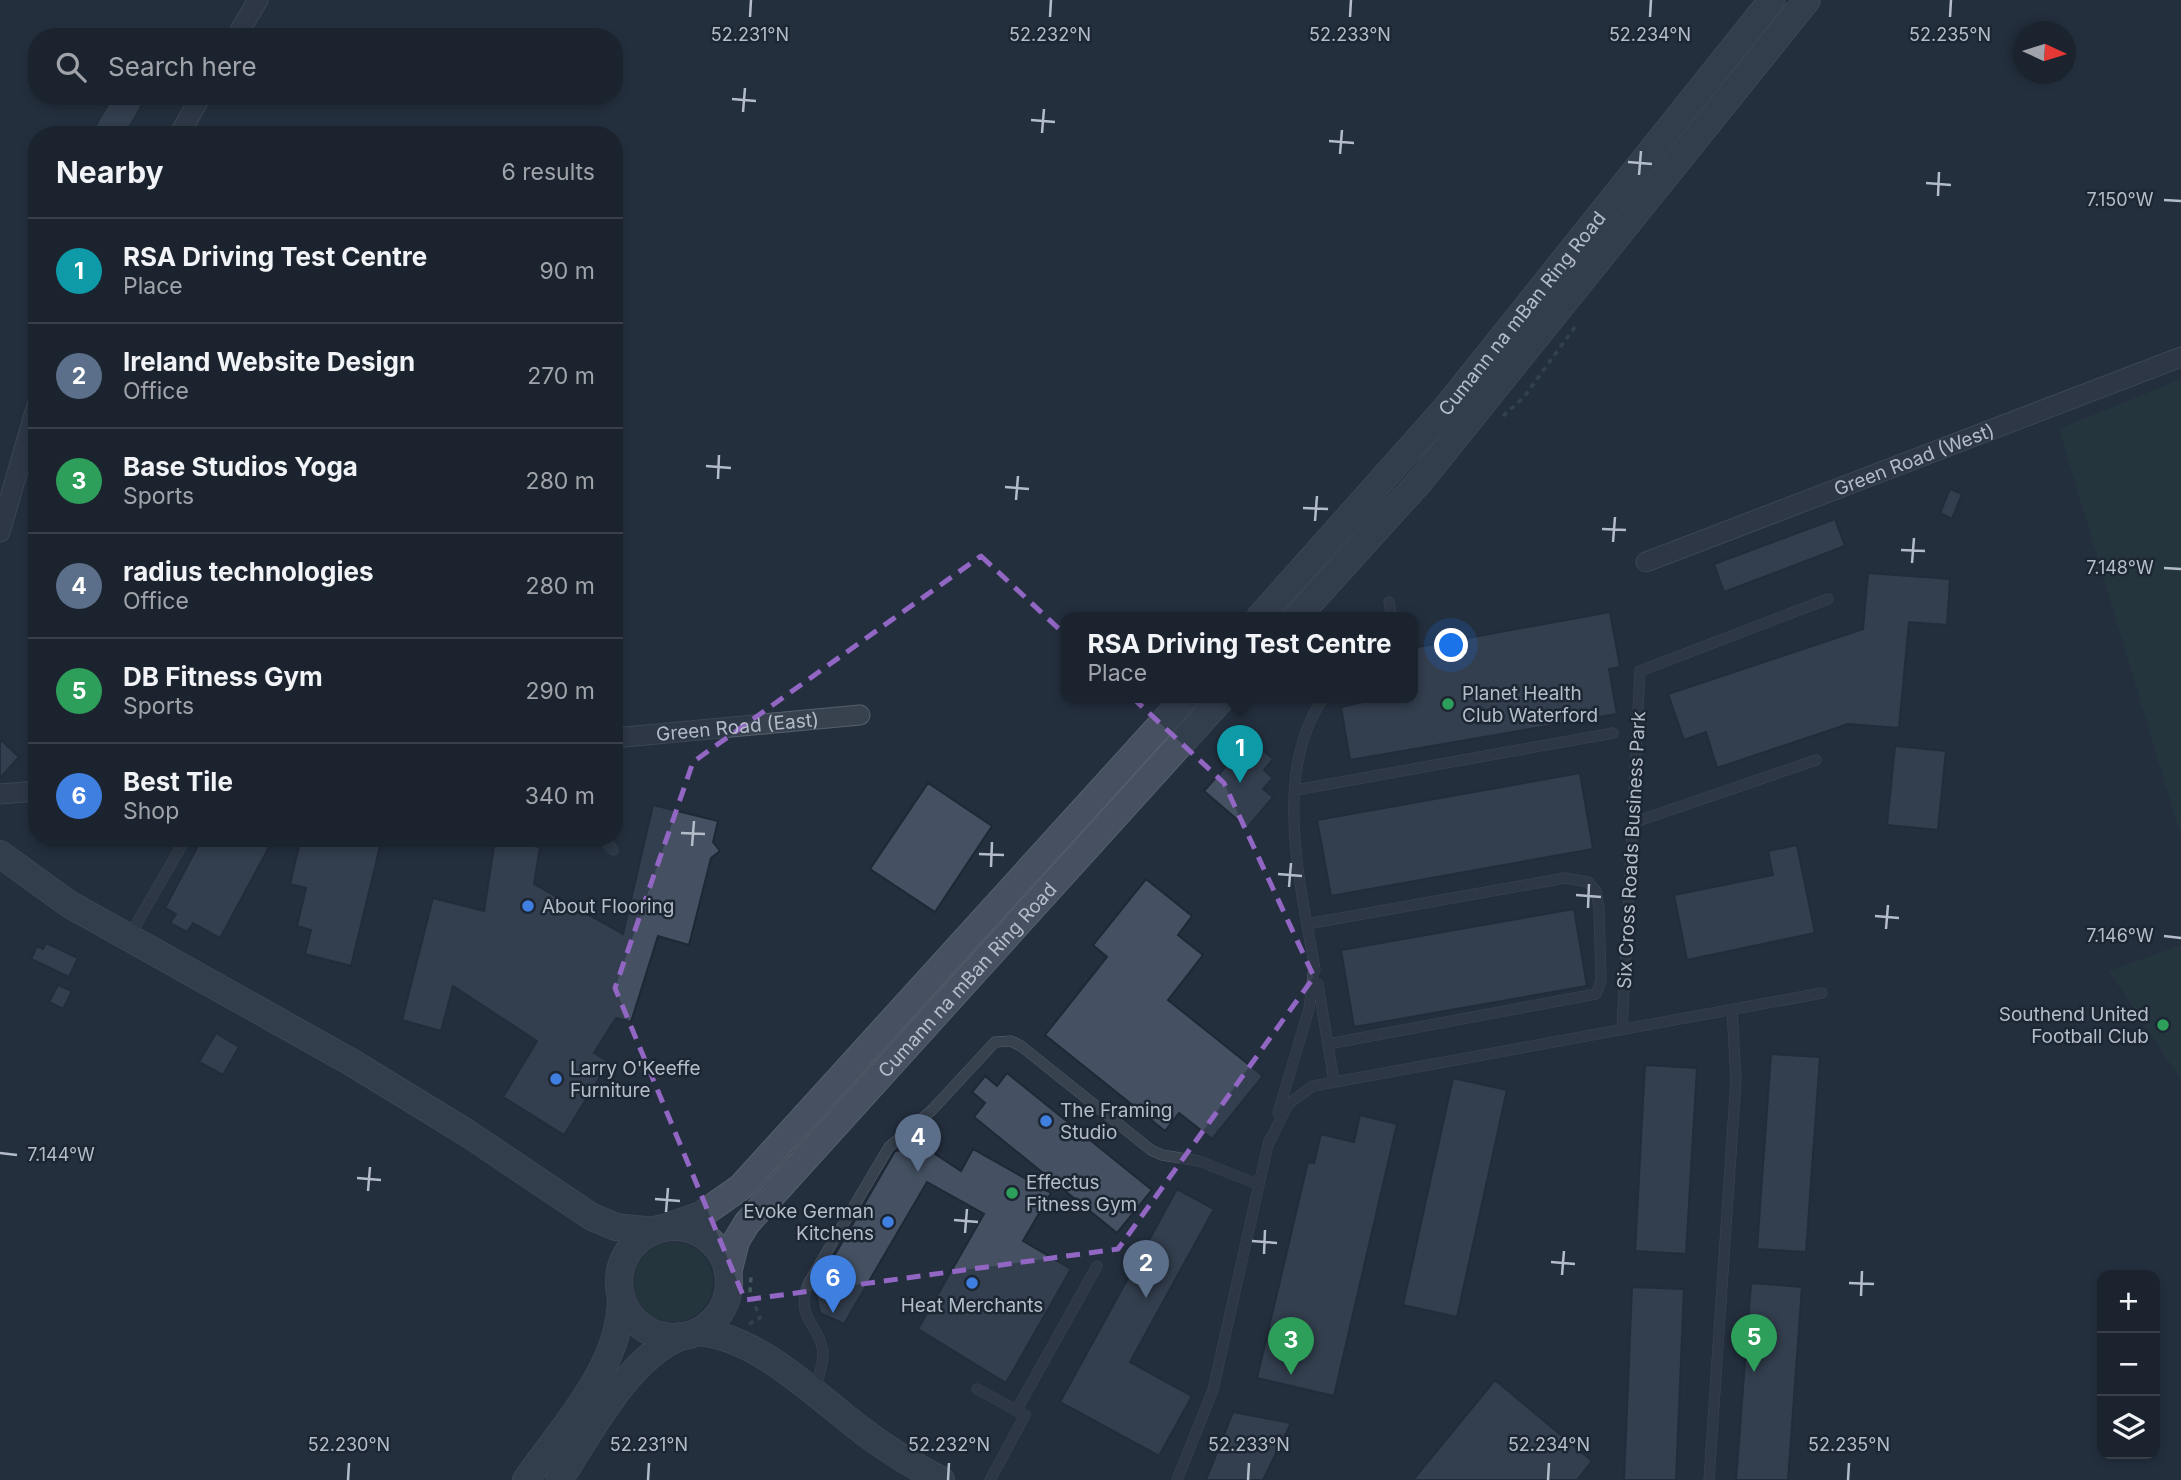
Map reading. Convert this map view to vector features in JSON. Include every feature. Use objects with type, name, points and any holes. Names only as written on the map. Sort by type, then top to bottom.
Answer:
[{"type":"main road","name":"Cumann na mBan Ring Road","points":[[1264,612],[1447,407],[1772,0]]},
{"type":"main road","name":"Cumann na mBan Ring Road","points":[[1302,612],[1421,480],[1807,0]]},
{"type":"main road","name":"Cumann na mBan Ring Road","points":[[659,1230],[701,1215],[741,1187],[1181,703]]},
{"type":"main road","name":"Cumann na mBan Ring Road","points":[[736,1276],[736,1241],[747,1223],[1218,703]]},
{"type":"main road","points":[[0,853],[59,898],[351,1062],[467,1133],[581,1211],[616,1227],[659,1230],[683,1228],[701,1234],[722,1254],[736,1276],[746,1338]]},
{"type":"main road","points":[[581,1211],[610,1246],[629,1313],[644,1327],[662,1336],[690,1334],[746,1338],[814,1394],[893,1453],[941,1480]]},
{"type":"main road","points":[[526,1480],[610,1354],[619,1330],[620,1288],[626,1256],[638,1241],[659,1230]]},
{"type":"main road","points":[[559,1480],[634,1372],[662,1346],[690,1334],[718,1316],[736,1276]]},
{"type":"street","points":[[241,28],[258,0]]},
{"type":"street","points":[[184,126],[196,105]]},
{"type":"street","name":"Green Road (West)","points":[[1646,562],[1746,526],[2181,357]]},
{"type":"street","points":[[0,532],[28,436]]},
{"type":"street","name":"Green Road (East)","points":[[623,737],[860,715]]},
{"type":"street","points":[[0,794],[28,792]]},
{"type":"lane","name":"Six Cross Roads Business Park","points":[[1622,1030],[1640,671],[1828,598]]},
{"type":"lane","points":[[1389,602],[1391,612]]},
{"type":"lane","points":[[1321,703],[1305,737],[1296,790],[1295,843],[1334,1082]]},
{"type":"lane","points":[[1296,790],[1613,733]]},
{"type":"lane","points":[[1632,822],[1816,760]]},
{"type":"lane","points":[[128,939],[181,847]]},
{"type":"lane","points":[[1307,924],[1565,878],[1588,882],[1598,895],[1601,981],[1600,990],[1593,996],[1328,1044]]},
{"type":"lane","points":[[1177,1480],[1213,1390],[1257,1184],[1309,1009],[1315,979],[1314,965]]},
{"type":"lane","points":[[1268,1145],[1278,1119],[1293,1098],[1309,1088],[1822,993]]},
{"type":"lane","points":[[1709,1480],[1736,1066],[1732,1010]]},
{"type":"lane","points":[[814,1394],[823,1354],[804,1313],[804,1296],[809,1282],[888,1147],[932,1110],[995,1042],[1005,1040],[1021,1046],[1157,1153],[1199,1161],[1257,1184]]},
{"type":"lane","points":[[1016,1410],[1097,1266]]},
{"type":"lane","points":[[977,1389],[1025,1415],[990,1480]]},
{"type":"path","points":[[736,1276],[750,1293],[760,1318],[746,1338]]},
{"type":"highlighted area","points":[[981,556],[1224,783],[1314,977],[1118,1249],[745,1300],[615,988],[693,762]]},
{"type":"green space","points":[[2181,379],[2181,836],[2059,429]]},
{"type":"green space","name":"Southend United Football Club","points":[[2181,945],[2181,1080],[2109,971]]},
{"type":"green space","points":[[673,1242],[688,1245],[701,1254],[710,1267],[713,1282],[710,1297],[701,1310],[688,1319],[673,1322],[658,1319],[645,1310],[636,1297],[633,1282],[636,1267],[645,1254],[658,1245]]},
{"type":"building","points":[[108,105],[142,105],[130,126],[95,126]]},
{"type":"building","points":[[1950,489],[1962,494],[1952,519],[1940,513]]},
{"type":"building","points":[[1835,519],[1845,546],[1724,592],[1714,564]]},
{"type":"building","points":[[1868,573],[1950,579],[1947,625],[1909,622],[1899,728],[1848,724],[1717,768],[1706,732],[1684,740],[1668,694],[1863,629]]},
{"type":"building","points":[[1610,612],[1620,667],[1609,669],[1617,714],[1350,760],[1341,707],[1359,703],[1418,703],[1418,647]]},
{"type":"building","points":[[0,739],[19,757],[0,778]]},
{"type":"building","points":[[1250,739],[1273,759],[1264,770],[1273,778],[1263,789],[1273,797],[1247,828],[1204,791]]},
{"type":"building","points":[[1895,746],[1946,751],[1938,830],[1887,825]]},
{"type":"building","points":[[1580,773],[1593,849],[1331,896],[1317,820]]},
{"type":"building","points":[[928,783],[992,826],[935,912],[870,869]]},
{"type":"building","points":[[653,805],[718,821],[713,842],[720,851],[711,858],[689,945],[658,936],[631,1022],[616,1018],[594,1053],[609,1062],[564,1135],[503,1097],[537,1041],[453,986],[441,1031],[402,1020],[433,898],[484,911],[494,847],[540,847],[534,884],[623,934]]},
{"type":"building","points":[[1797,845],[1815,933],[1687,960],[1674,895],[1773,875],[1768,851]]},
{"type":"building","points":[[197,847],[269,847],[220,938],[193,923],[187,932],[170,923],[176,914],[165,908]]},
{"type":"building","points":[[299,847],[380,847],[351,966],[305,954],[311,930],[297,926],[306,888],[290,884]]},
{"type":"building","points":[[1146,879],[1192,916],[1178,935],[1203,955],[1168,1000],[1263,1076],[1212,1139],[1179,1113],[1165,1131],[1045,1035],[1107,957],[1093,945]]},
{"type":"building","points":[[1574,909],[1587,986],[1354,1027],[1341,950]]},
{"type":"building","points":[[46,943],[78,958],[69,977],[31,959],[37,946],[43,949]]},
{"type":"building","points":[[58,985],[72,991],[63,1009],[49,1002]]},
{"type":"building","points":[[216,1033],[239,1047],[223,1075],[199,1062]]},
{"type":"building","points":[[1771,1054],[1820,1057],[1806,1252],[1757,1249]]},
{"type":"building","points":[[1645,1065],[1697,1068],[1686,1254],[1635,1251]]},
{"type":"building","points":[[1007,1073],[1152,1190],[1117,1233],[974,1117],[985,1103],[972,1092],[985,1076],[997,1086]]},
{"type":"building","points":[[1453,1078],[1507,1090],[1457,1317],[1403,1305]]},
{"type":"building","points":[[1360,1115],[1397,1124],[1334,1396],[1257,1378],[1308,1162],[1314,1163],[1321,1134],[1354,1142]]},
{"type":"building","points":[[923,1146],[961,1171],[973,1149],[1051,1193],[1023,1241],[1071,1269],[1006,1383],[918,1329],[984,1214],[927,1182],[844,1324],[820,1313],[815,1289],[895,1151]]},
{"type":"building","points":[[1177,1189],[1214,1209],[1130,1362],[1192,1396],[1159,1456],[1060,1402]]},
{"type":"building","points":[[1751,1283],[1802,1287],[1788,1480],[1736,1480]]},
{"type":"building","points":[[1632,1287],[1684,1289],[1676,1480],[1624,1480]]},
{"type":"building","points":[[1495,1380],[1592,1461],[1577,1480],[1413,1480]]},
{"type":"building","points":[[1233,1412],[1291,1423],[1263,1480],[1206,1480]]},
{"type":"place","name":"Planet Health Club Waterford","points":[[1448,704]]},
{"type":"place","name":"RSA Driving Test Centre","points":[[1240,783]]},
{"type":"place","name":"About Flooring","points":[[528,906]]},
{"type":"place","name":"Southend United Football Club","points":[[2163,1025]]},
{"type":"place","name":"Larry O'Keeffe Furniture","points":[[556,1079]]},
{"type":"place","name":"The Framing Studio","points":[[1046,1121]]},
{"type":"place","name":"radius technologies","points":[[918,1172]]},
{"type":"place","name":"Effectus Fitness Gym","points":[[1012,1193]]},
{"type":"place","name":"Evoke German Kitchens","points":[[888,1222]]},
{"type":"place","name":"Heat Merchants","points":[[972,1283]]},
{"type":"place","name":"Ireland Website Design","points":[[1146,1298]]},
{"type":"place","name":"Best Tile","points":[[833,1313]]},
{"type":"place","name":"DB Fitness Gym","points":[[1754,1372]]},
{"type":"place","name":"Base Studios Yoga","points":[[1291,1375]]}]
